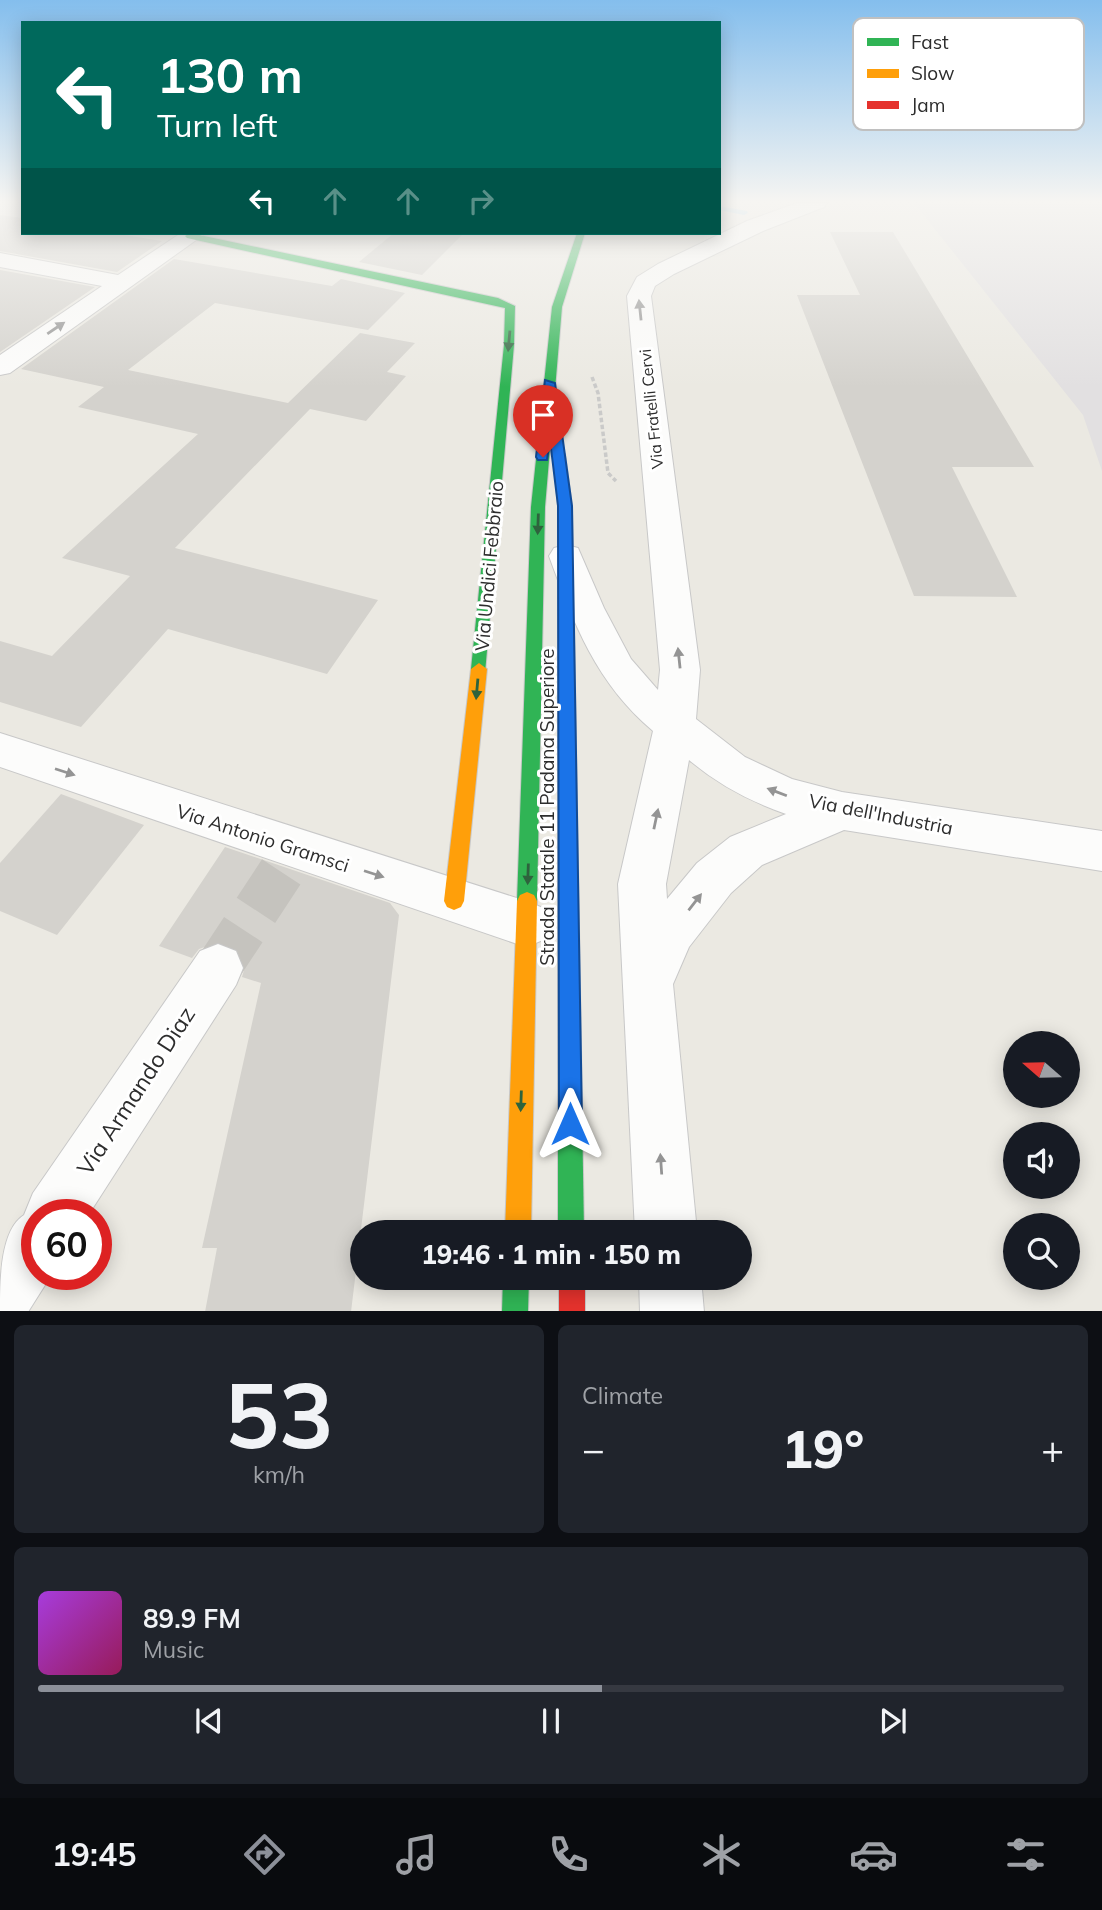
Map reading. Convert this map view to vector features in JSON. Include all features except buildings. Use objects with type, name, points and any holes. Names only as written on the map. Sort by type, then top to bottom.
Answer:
[{"type":"main road","name":"Via Undici Febbraio","points":[[330,264],[498,301],[510,306],[509,345],[473,732],[454,901]]},
{"type":"main road","name":"Strada Statale 11 Padana Superiore","points":[[517,1220],[538,507],[556,307],[570,264]]},
{"type":"main road","name":"Strada Statale 11 Padana Superiore","points":[[549,383],[565,506],[571,1220]]},
{"type":"main road","points":[[515,1311],[516,1290]]},
{"type":"main road","points":[[572,1290],[572,1311]]},
{"type":"street","points":[[22,264],[123,283]]},
{"type":"street","name":"Via Undici Febbraio","points":[[0,367],[150,264]]},
{"type":"street","name":"Via Fratelli Cervi","points":[[665,1220],[642,884],[675,726],[680,670],[639,296],[645,282],[677,264]]},
{"type":"street","name":"Via dell'Industria","points":[[566,556],[586,608],[617,668],[641,698],[730,769],[757,784],[787,796],[842,811],[1102,851]]},
{"type":"street","name":"Via Antonio Gramsci","points":[[0,750],[294,851],[526,924]]},
{"type":"street","points":[[647,984],[671,931],[714,878],[746,851],[842,811]]},
{"type":"street","name":"Via Armando Diaz","points":[[64,1199],[218,968]]},
{"type":"street","points":[[0,1297],[21,1265]]},
{"type":"street","points":[[671,1290],[672,1311]]},
{"type":"path","points":[[590,373],[598,393],[608,473],[612,480],[624,484]]},
{"type":"shaded area","points":[[963,264],[1102,264],[1102,471],[1083,415]]},
{"type":"tunnel","points":[[218,968],[293,854]]},
{"type":"traffic: fast","points":[[324,264],[498,301],[510,306],[509,345],[479,669]]},
{"type":"traffic: fast","points":[[527,901],[538,507],[557,307],[571,264]]},
{"type":"traffic: fast","points":[[566,625],[571,1220]]},
{"type":"traffic: fast","points":[[515,1311],[516,1290]]},
{"type":"traffic: slow","points":[[454,901],[479,669]]},
{"type":"traffic: slow","points":[[518,1220],[527,901]]},
{"type":"traffic: jam","points":[[559,454],[565,506],[566,625]]},
{"type":"traffic: jam","points":[[572,1290],[572,1311]]},
{"type":"route","points":[[543,457],[549,383],[565,506],[570,1124]]}]
